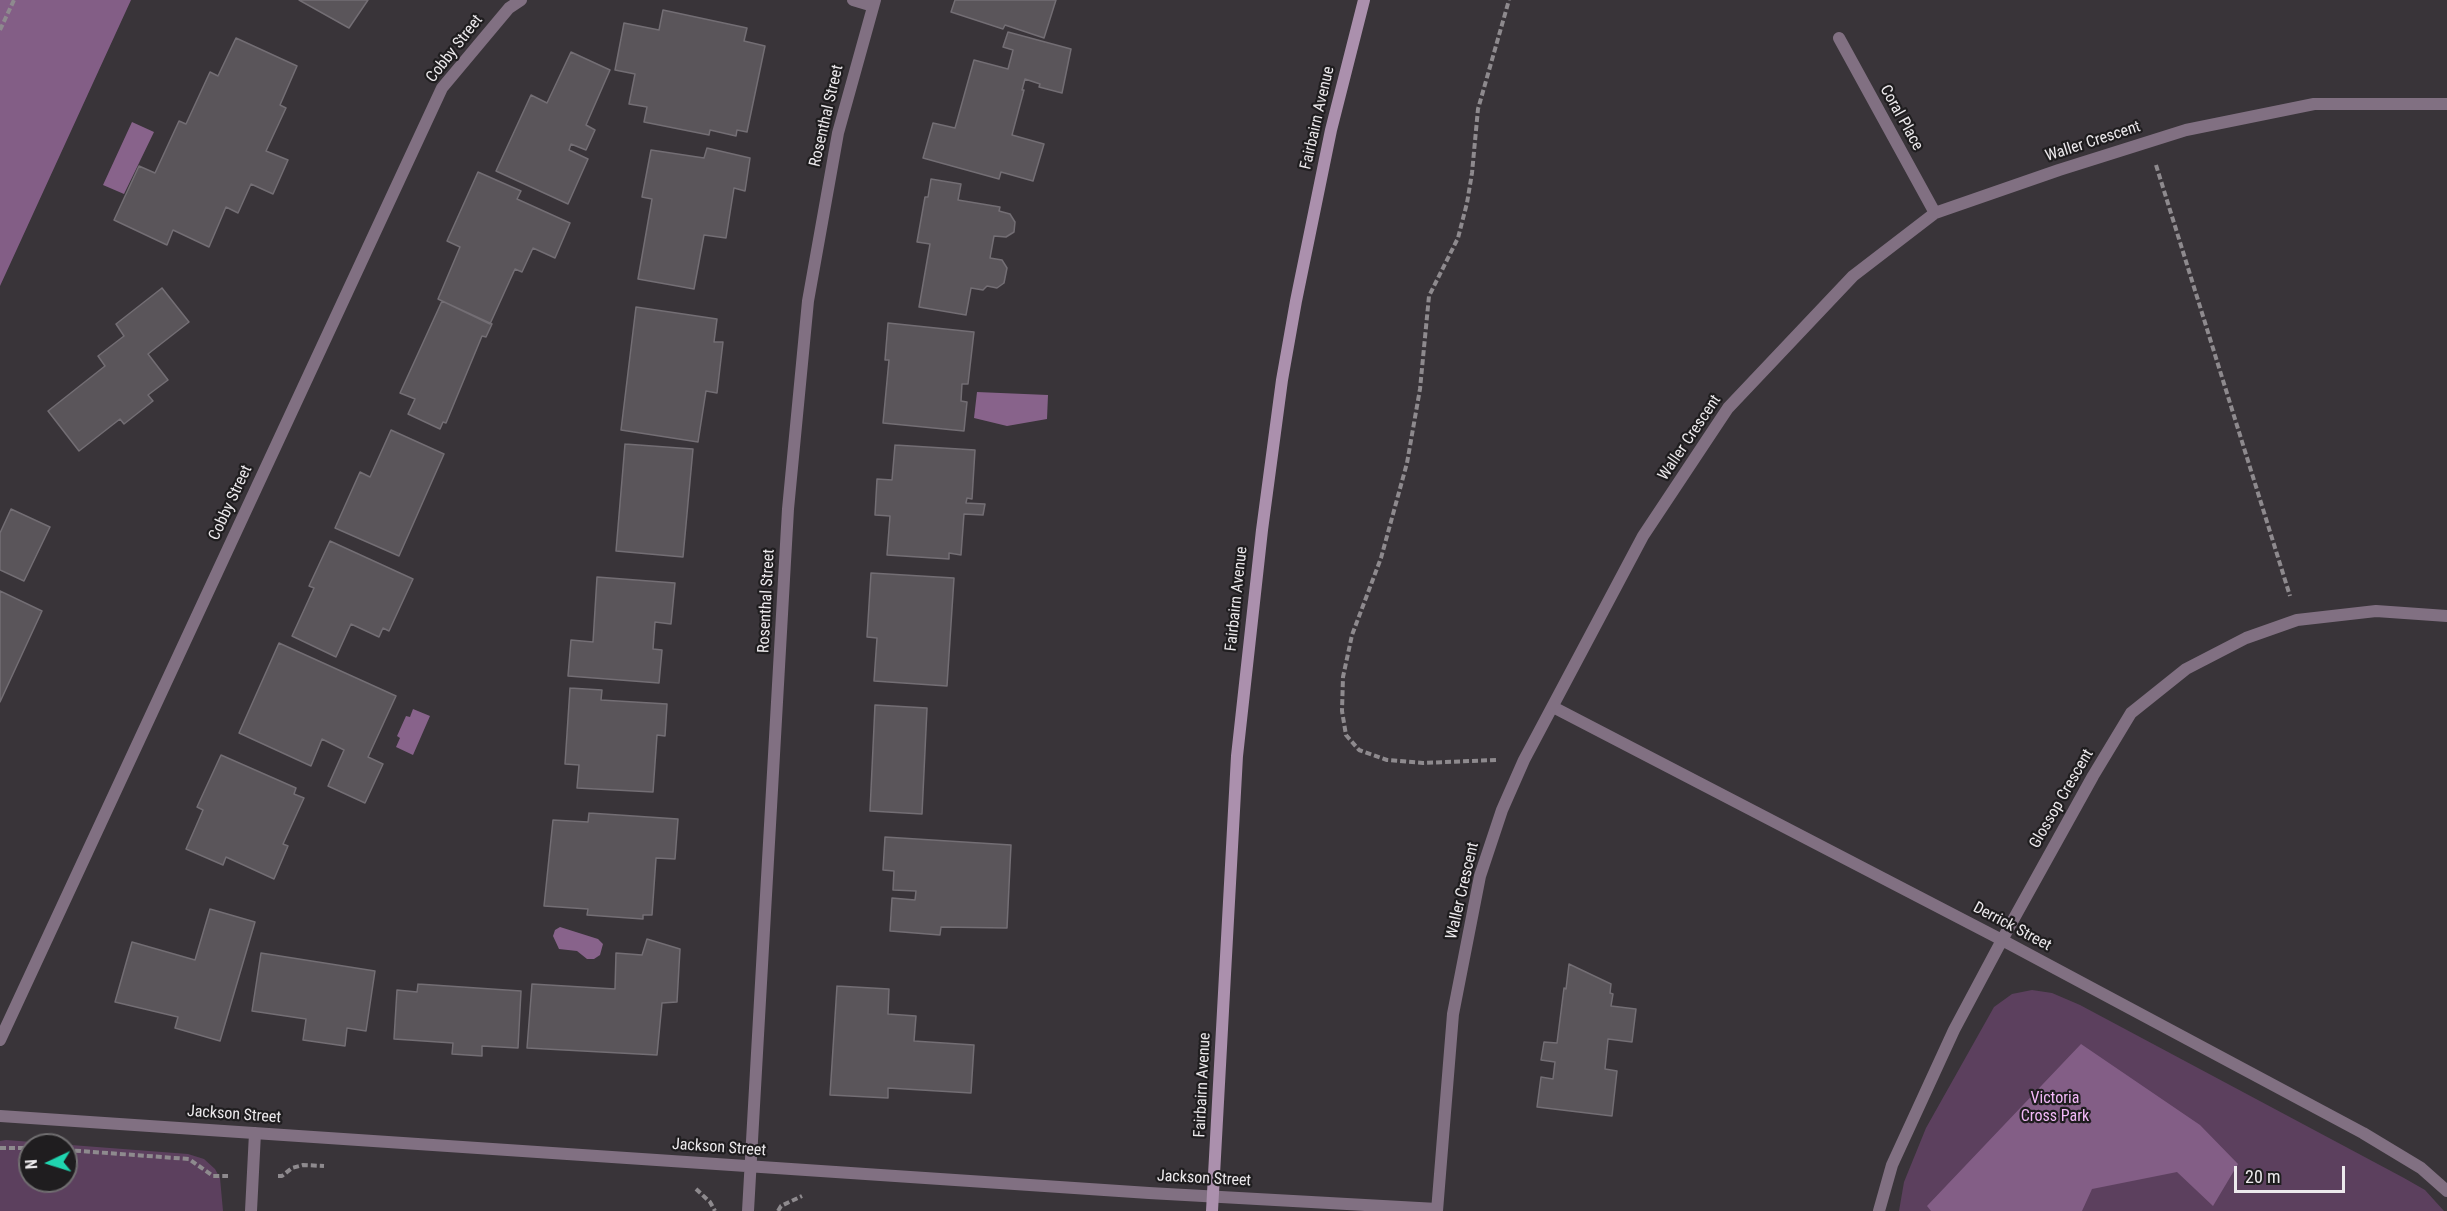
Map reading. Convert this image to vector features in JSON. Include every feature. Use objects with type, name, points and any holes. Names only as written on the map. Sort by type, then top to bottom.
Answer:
[{"type":"main road","name":"Fairbairn Avenue","points":[[1212,1211],[1237,756],[1271,455],[1282,380],[1309,235],[1331,130],[1364,0]]},
{"type":"street","name":"Cobby Street","points":[[0,1040],[442,88],[509,8],[521,0]]},
{"type":"street","points":[[853,0],[874,3]]},
{"type":"street","name":"Rosenthal Street","points":[[748,1211],[788,509],[808,302],[838,133],[874,3]]},
{"type":"street","name":"Coral Place","points":[[1839,38],[1935,213]]},
{"type":"street","name":"Waller Crescent","points":[[1437,1210],[1453,1014],[1478,887],[1502,810],[1524,759],[1643,536],[1728,408],[1853,276],[1935,213],[2186,130],[2314,104],[2447,104]]},
{"type":"street","name":"Glossop Crescent","points":[[1879,1211],[1892,1165],[1954,1030],[2093,776],[2131,713],[2186,669],[2246,638],[2297,620],[2376,611],[2447,616]]},
{"type":"street","name":"Derrick Street","points":[[1553,707],[2002,940],[2363,1133],[2421,1168],[2447,1191]]},
{"type":"street","name":"Jackson Street","points":[[0,1116],[751,1167],[1437,1210]]},
{"type":"street","points":[[251,1211],[255,1133]]},
{"type":"path","points":[[0,30],[14,0]]},
{"type":"path","points":[[1509,0],[1478,109],[1472,173],[1458,238],[1429,296],[1420,389],[1407,463],[1381,558],[1352,635],[1343,677],[1342,711],[1346,735],[1359,750],[1387,760],[1423,763],[1524,759]]},
{"type":"path","points":[[2148,141],[2297,620]]},
{"type":"path","points":[[0,1148],[18,1148]]},
{"type":"path","points":[[78,1151],[189,1159],[213,1176]]},
{"type":"green space","points":[[0,0],[131,0],[0,286]]},
{"type":"green space","name":"Victoria Cross Park","points":[[2032,990],[2052,993],[2080,1005],[2404,1178],[2425,1190],[2444,1211],[1899,1211],[1904,1182],[1926,1128],[1994,1007],[2012,994]]},
{"type":"green space","points":[[2081,1044],[2200,1125],[2238,1164],[2213,1206],[2177,1172],[2092,1189],[2082,1211],[1931,1211],[1927,1206]]},
{"type":"green space","points":[[6,1140],[18,1141],[18,1193],[78,1193],[78,1146],[188,1154],[204,1159],[215,1169],[220,1178],[223,1211],[0,1211],[0,1141]]},
{"type":"shaded area","points":[[132,122],[154,132],[124,194],[103,185]]},
{"type":"shaded area","points":[[977,392],[1048,395],[1047,419],[1007,426],[974,418]]},
{"type":"shaded area","points":[[413,709],[430,716],[413,755],[396,747],[400,738],[397,736],[406,716],[410,717]]},
{"type":"shaded area","points":[[560,927],[598,939],[603,944],[600,955],[594,959],[587,959],[577,951],[559,949],[553,936],[555,930]]},
{"type":"building","points":[[299,0],[368,0],[349,28]]},
{"type":"building","points":[[955,0],[1056,0],[1044,38],[1005,25],[1003,29],[951,12]]},
{"type":"building","points":[[663,10],[747,28],[744,41],[765,46],[747,132],[737,130],[736,136],[710,130],[709,135],[644,122],[647,107],[629,104],[635,74],[615,70],[624,23],[659,30]]},
{"type":"building","points":[[1008,32],[1071,49],[1062,93],[1039,87],[1040,84],[1025,79],[1012,135],[1044,144],[1033,181],[1001,172],[999,179],[923,158],[933,123],[955,128],[974,60],[1008,69],[1013,50],[1003,47]]},
{"type":"building","points":[[236,38],[297,66],[280,105],[286,108],[266,151],[288,160],[273,194],[251,184],[238,213],[226,207],[209,247],[173,230],[167,245],[114,220],[139,166],[155,173],[179,121],[186,124],[210,72],[218,76]]},
{"type":"building","points":[[571,52],[610,70],[586,125],[595,130],[586,150],[571,144],[569,150],[588,159],[568,204],[496,171],[531,95],[547,103]]},
{"type":"building","points":[[707,148],[750,158],[745,191],[734,188],[726,238],[704,235],[694,289],[638,279],[652,199],[642,197],[651,150],[704,158]]},
{"type":"building","points":[[478,172],[521,191],[517,199],[570,223],[555,258],[533,248],[522,272],[515,269],[490,324],[438,299],[460,247],[447,241]]},
{"type":"building","points":[[931,179],[961,184],[958,200],[1000,207],[999,211],[1010,214],[1015,222],[1014,232],[1006,237],[994,236],[990,258],[1002,260],[1007,268],[1004,283],[997,288],[987,286],[983,290],[971,288],[966,315],[919,307],[930,244],[917,242],[925,197],[928,197]]},
{"type":"building","points":[[162,288],[189,322],[148,354],[168,380],[148,395],[153,401],[124,424],[120,419],[79,451],[48,411],[105,366],[98,356],[124,336],[116,324]]},
{"type":"building","points":[[442,301],[492,324],[486,337],[482,336],[446,423],[443,422],[440,429],[408,414],[415,399],[400,393]]},
{"type":"building","points":[[636,307],[717,319],[714,342],[723,342],[717,393],[706,391],[698,442],[621,430]]},
{"type":"building","points":[[888,323],[974,332],[968,384],[962,384],[961,401],[967,402],[964,431],[883,423],[889,360],[885,360]]},
{"type":"building","points":[[391,430],[444,454],[399,556],[335,528],[360,472],[370,477]]},
{"type":"building","points":[[625,444],[693,449],[683,557],[616,551]]},
{"type":"building","points":[[895,445],[975,450],[972,499],[967,498],[966,503],[985,504],[983,515],[964,514],[961,555],[949,553],[949,559],[887,555],[890,516],[875,515],[877,479],[892,480]]},
{"type":"building","points":[[11,509],[50,527],[24,581],[0,570],[0,533]]},
{"type":"building","points":[[330,541],[413,579],[389,631],[383,628],[379,637],[351,624],[336,657],[292,636],[314,588],[309,586]]},
{"type":"building","points":[[871,573],[954,578],[947,686],[874,681],[877,638],[867,637]]},
{"type":"building","points":[[597,577],[675,583],[671,624],[655,622],[653,649],[662,650],[659,683],[568,676],[571,640],[593,642]]},
{"type":"building","points":[[0,591],[42,611],[0,702]]},
{"type":"building","points":[[279,643],[396,696],[368,757],[383,764],[365,803],[328,786],[344,750],[322,739],[311,766],[239,733]]},
{"type":"building","points":[[570,688],[602,690],[601,700],[667,704],[665,736],[657,735],[653,792],[577,788],[579,765],[565,764]]},
{"type":"building","points":[[875,705],[927,708],[922,814],[870,811]]},
{"type":"building","points":[[221,755],[296,788],[294,794],[304,798],[283,844],[288,846],[274,879],[226,857],[223,865],[186,849],[203,810],[197,807]]},
{"type":"building","points":[[589,813],[678,819],[675,859],[656,858],[652,915],[643,915],[643,919],[587,915],[588,909],[544,906],[553,820],[588,822]]},
{"type":"building","points":[[885,837],[1011,845],[1007,928],[941,927],[940,935],[890,931],[892,898],[915,900],[916,891],[893,890],[894,871],[883,870]]},
{"type":"building","points":[[210,909],[255,922],[220,1041],[175,1028],[178,1017],[115,1002],[132,942],[195,960]]},
{"type":"building","points":[[647,939],[680,949],[677,1002],[662,1003],[657,1055],[527,1048],[532,984],[615,989],[616,953],[642,955]]},
{"type":"building","points":[[261,953],[375,971],[366,1031],[347,1028],[345,1046],[303,1040],[306,1019],[252,1011]]},
{"type":"building","points":[[1569,964],[1611,984],[1610,993],[1613,994],[1611,1006],[1636,1009],[1632,1042],[1608,1039],[1605,1069],[1617,1071],[1612,1116],[1537,1107],[1541,1077],[1553,1079],[1555,1062],[1541,1060],[1544,1042],[1557,1043]]},
{"type":"building","points":[[418,984],[521,991],[518,1048],[482,1046],[482,1056],[452,1054],[453,1043],[394,1039],[397,990],[417,992]]},
{"type":"building","points":[[837,986],[889,989],[888,1014],[916,1016],[914,1041],[974,1045],[971,1093],[888,1088],[888,1098],[830,1095]]}]
